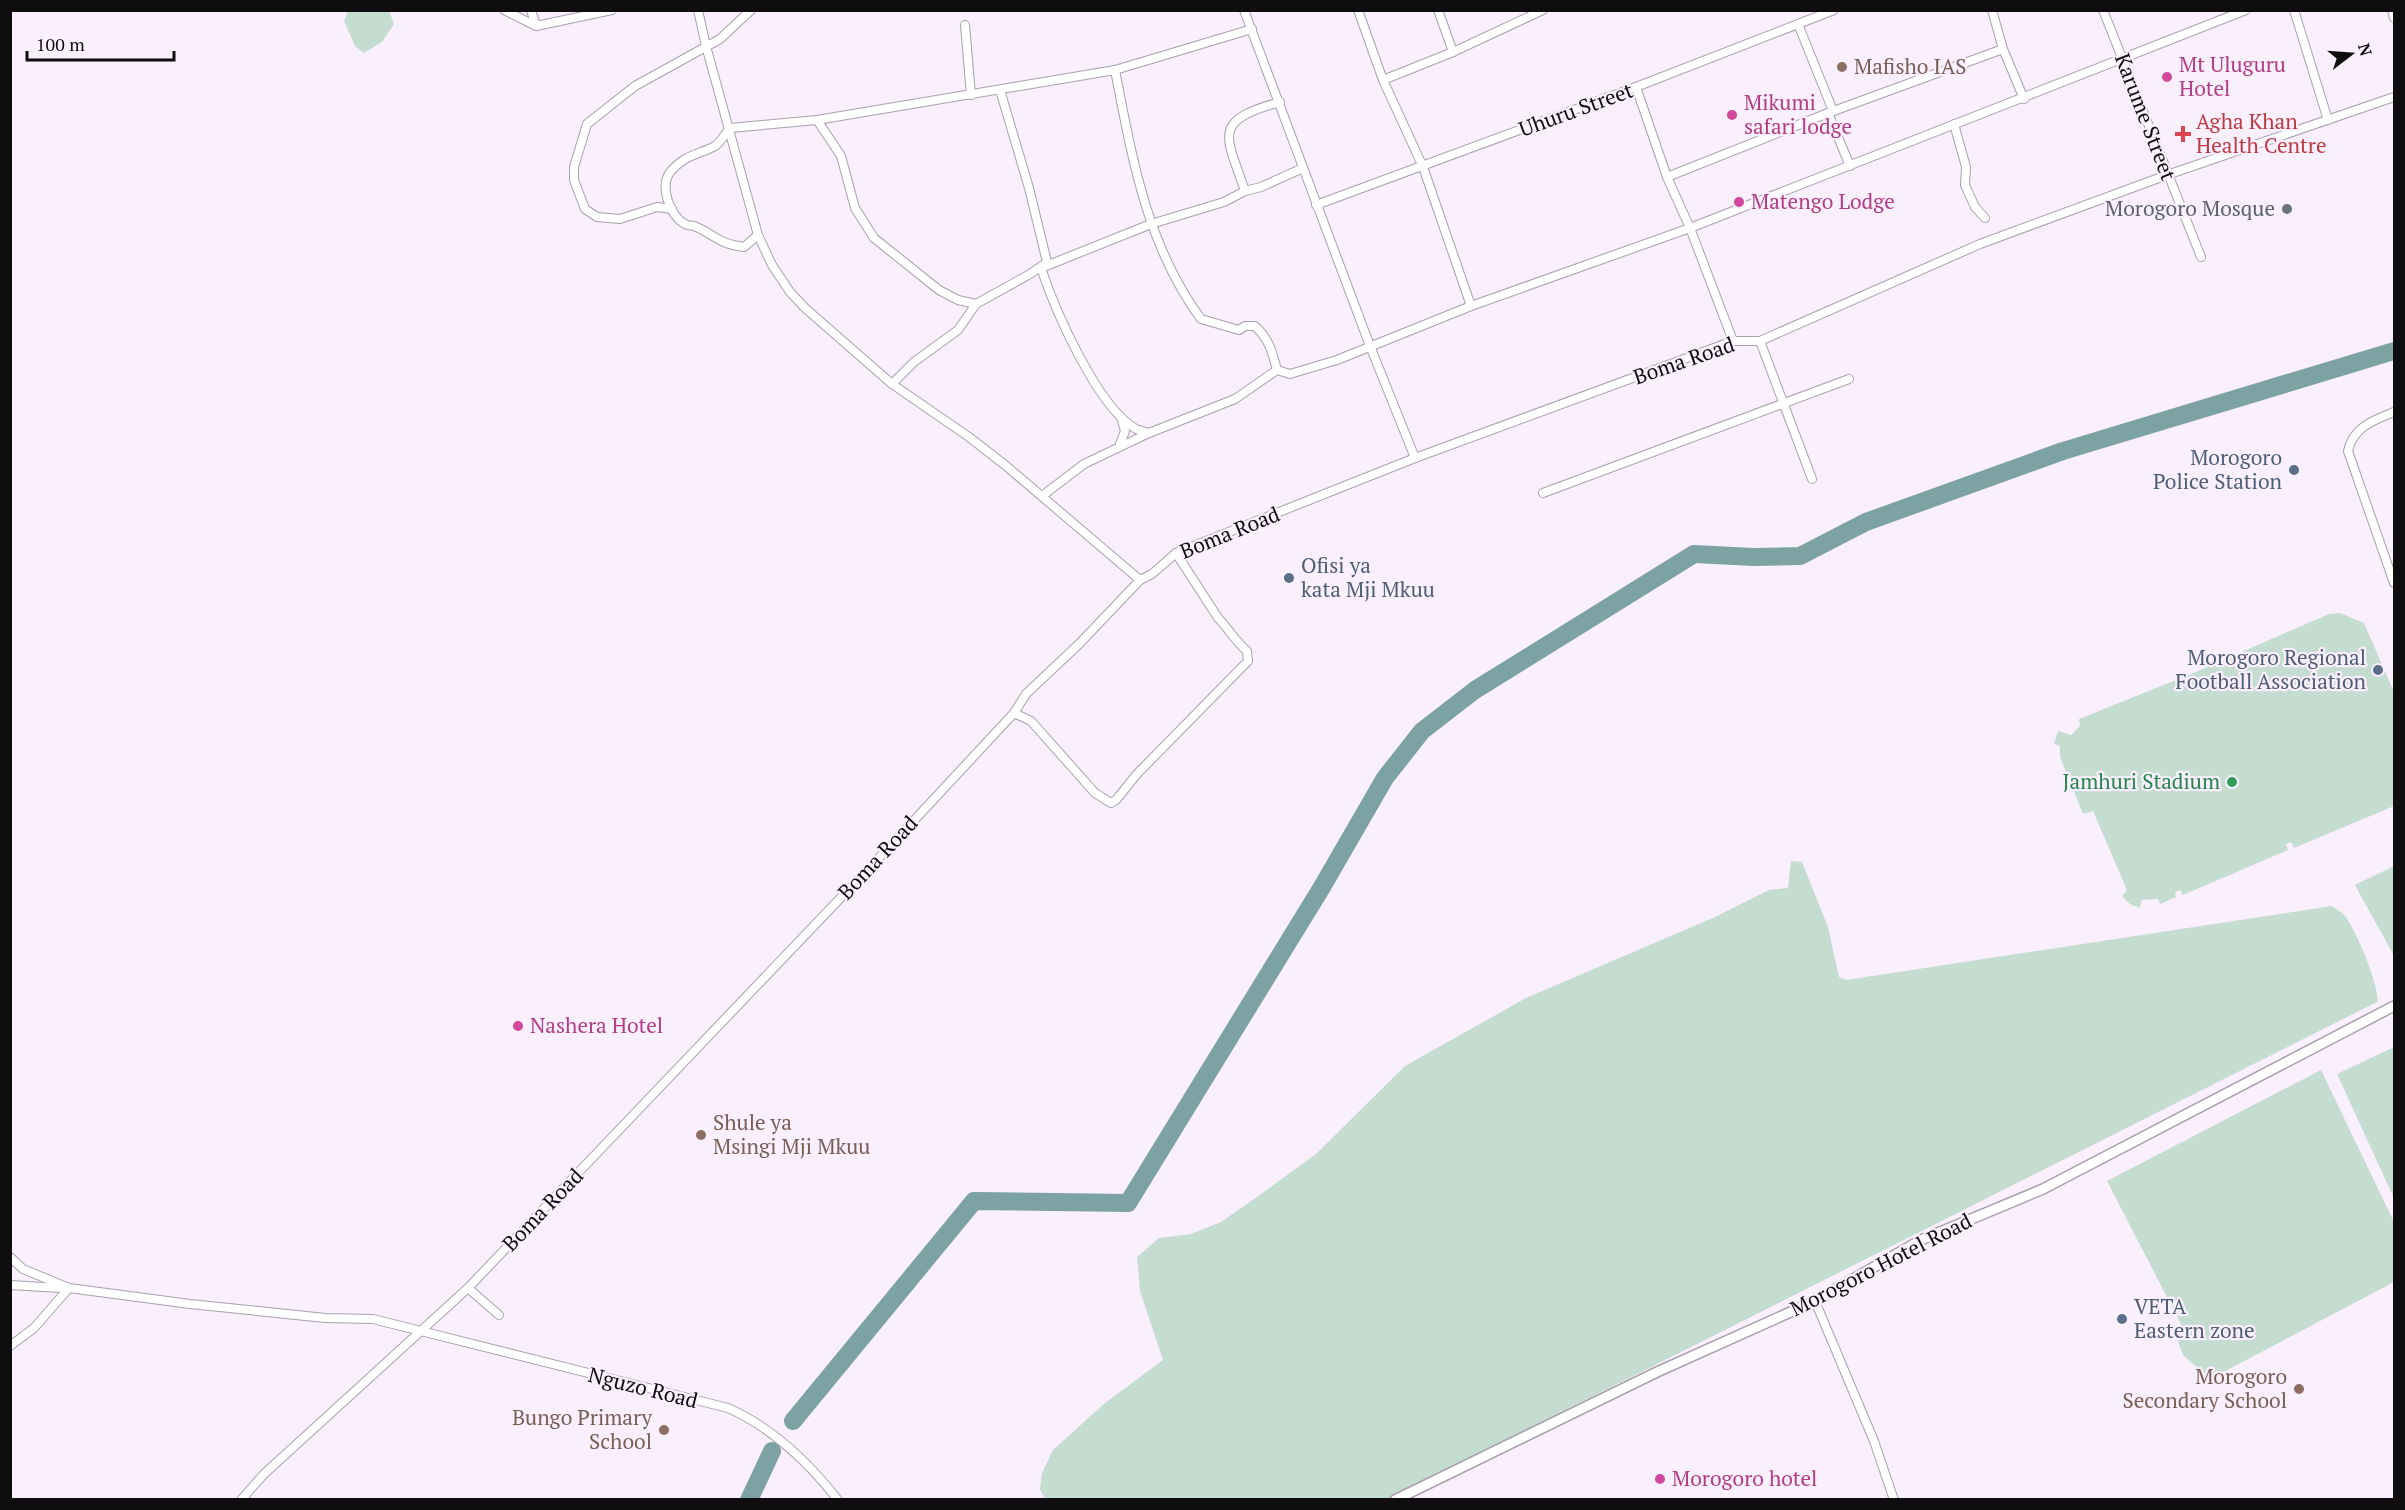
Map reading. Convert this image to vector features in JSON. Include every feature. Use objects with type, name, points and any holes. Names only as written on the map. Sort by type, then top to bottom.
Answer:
[{"type":"street","points":[[504,10],[536,26],[610,11]]},
{"type":"street","points":[[531,10],[536,26]]},
{"type":"street","points":[[698,10],[758,234],[772,265],[790,292],[892,384],[969,437],[1140,580]]},
{"type":"street","points":[[672,209],[657,207],[620,219],[593,216],[585,209],[581,201],[582,195],[574,180],[574,167],[588,124],[635,86],[720,39],[751,10]]},
{"type":"street","points":[[1244,10],[1280,102],[1316,205],[1415,458]]},
{"type":"street","points":[[1358,10],[1383,80],[1423,166],[1471,306]]},
{"type":"street","points":[[1438,10],[1453,52]]},
{"type":"street","points":[[1383,80],[1453,52],[1543,10]]},
{"type":"street","name":"Uhuru Street","points":[[1316,205],[1636,87],[1834,10]]},
{"type":"street","points":[[1992,10],[2003,49],[2024,99]]},
{"type":"street","name":"Karume Street","points":[[2103,10],[2201,257]]},
{"type":"street","points":[[1277,370],[1290,374],[1337,360],[1471,306],[1690,228],[1954,124],[2024,99],[2246,10]]},
{"type":"street","points":[[2294,10],[2328,120]]},
{"type":"street","points":[[2392,10],[2394,18]]},
{"type":"street","points":[[1798,24],[1833,111],[1828,113]]},
{"type":"street","points":[[964,25],[971,95]]},
{"type":"street","points":[[758,234],[744,247],[723,243],[694,226],[685,224],[672,209],[666,192],[667,177],[678,164],[691,154],[716,145],[729,128],[817,120],[1115,70],[1252,29]]},
{"type":"street","points":[[1667,177],[1828,113],[2003,49]]},
{"type":"street","points":[[1115,70],[1135,170],[1150,224],[1169,267],[1201,319],[1239,330],[1245,326],[1255,326],[1270,343],[1277,370]]},
{"type":"street","points":[[1636,87],[1667,177],[1690,228],[1733,341]]},
{"type":"street","points":[[1000,90],[1029,188],[1049,291],[1102,394],[1121,417],[1136,429],[1149,433]]},
{"type":"street","name":"Boma Road","points":[[242,1500],[264,1474],[468,1288],[893,843],[1014,712],[1026,694],[1094,629],[1140,580],[1152,574],[1176,553],[1415,458],[1733,341],[1760,342],[1980,244],[2167,175],[2394,97]]},
{"type":"street","points":[[1245,191],[1227,138],[1230,127],[1243,115],[1280,102]]},
{"type":"street","points":[[1828,113],[1850,166]]},
{"type":"street","points":[[817,120],[841,156],[855,208],[874,238],[939,290],[958,300],[976,304]]},
{"type":"street","points":[[1954,124],[1966,167],[1965,185],[1976,207],[1985,218]]},
{"type":"street","points":[[892,384],[915,362],[958,330],[976,304],[1044,265],[1150,224],[1224,202],[1245,191],[1261,187],[1303,168]]},
{"type":"street","points":[[1760,342],[1812,479]]},
{"type":"street","points":[[1042,496],[1084,464],[1149,433],[1234,399],[1277,370]]},
{"type":"street","points":[[1543,493],[1849,379]]},
{"type":"street","points":[[2394,412],[2367,423],[2354,436],[2348,451],[2394,583]]},
{"type":"street","points":[[1119,447],[1125,431],[1121,417]]},
{"type":"street","points":[[1014,712],[1031,721],[1095,793],[1111,803],[1116,800],[1137,774],[1248,661],[1246,651],[1233,639],[1226,626],[1218,618],[1176,553]]},
{"type":"street","name":"Morogoro Hotel Road","points":[[1395,1500],[1657,1372],[1815,1301],[1921,1240],[2043,1189],[2394,1006]]},
{"type":"street","points":[[10,1257],[23,1269],[69,1288]]},
{"type":"street","points":[[10,1285],[69,1288]]},
{"type":"street","points":[[10,1346],[34,1328],[69,1288]]},
{"type":"street","name":"Nguzo Road","points":[[69,1288],[190,1304],[325,1318],[373,1320],[728,1408],[742,1414],[788,1447],[838,1500]]},
{"type":"street","points":[[468,1288],[499,1315]]},
{"type":"street","points":[[1815,1301],[1870,1432],[1894,1500]]},
{"type":"green space","points":[[348,11],[389,11],[394,24],[382,42],[364,53],[355,46],[344,21]]},
{"type":"green space","name":"Jamhuri Stadium","points":[[2340,613],[2364,623],[2394,692],[2394,806],[2294,848],[2291,842],[2286,844],[2288,850],[2183,895],[2180,890],[2175,892],[2176,897],[2160,904],[2158,899],[2142,900],[2140,908],[2130,904],[2122,896],[2127,890],[2093,811],[2083,814],[2060,757],[2060,746],[2054,744],[2058,731],[2071,735],[2080,726],[2079,719],[2191,674],[2329,614]]},
{"type":"green space","points":[[1791,861],[1802,862],[1828,927],[1839,977],[1846,980],[2332,906],[2344,915],[2360,943],[2375,984],[2377,1002],[1389,1499],[1046,1500],[1040,1490],[1042,1473],[1053,1450],[1105,1403],[1163,1360],[1140,1291],[1137,1257],[1159,1238],[1191,1234],[1221,1222],[1257,1197],[1316,1154],[1405,1066],[1526,998],[1715,917],[1769,890],[1788,888]]},
{"type":"green space","points":[[2394,866],[2394,956],[2355,885]]},
{"type":"green space","points":[[2394,1047],[2394,1196],[2393,1196],[2337,1074]]},
{"type":"green space","points":[[2321,1070],[2394,1222],[2394,1282],[2210,1379],[2183,1355],[2175,1333],[2183,1328],[2107,1181]]},
{"type":"waterway","points":[[793,1421],[974,1201],[1128,1203],[1322,887],[1385,778],[1422,731],[1475,690],[1694,554],[1754,557],[1800,556],[1866,522],[2063,451],[2394,351]]},
{"type":"waterway","points":[[749,1500],[772,1451]]},
{"type":"place","name":"Mafisho IAS","points":[[1842,67]]},
{"type":"place","name":"Mt Uluguru Hotel","points":[[2167,77]]},
{"type":"place","name":"Mikumi safari lodge","points":[[1732,115]]},
{"type":"place","name":"Agha Khan Health Centre","points":[[2183,134]]},
{"type":"place","name":"Matengo Lodge","points":[[1739,202]]},
{"type":"place","name":"Morogoro Mosque","points":[[2287,209]]},
{"type":"place","name":"Morogoro Police Station","points":[[2294,470]]},
{"type":"place","name":"Ofisi ya kata Mji Mkuu","points":[[1289,578]]},
{"type":"place","name":"Morogoro Regional Football Association","points":[[2378,670]]},
{"type":"place","name":"Jamhuri Stadium","points":[[2232,782]]},
{"type":"place","name":"Nashera Hotel","points":[[518,1026]]},
{"type":"place","name":"Shule ya Msingi Mji Mkuu","points":[[701,1135]]},
{"type":"place","name":"VETA Eastern zone","points":[[2122,1319]]},
{"type":"place","name":"Morogoro Secondary School","points":[[2299,1389]]},
{"type":"place","name":"Bungo Primary School","points":[[664,1430]]},
{"type":"place","name":"Morogoro hotel","points":[[1660,1479]]}]
